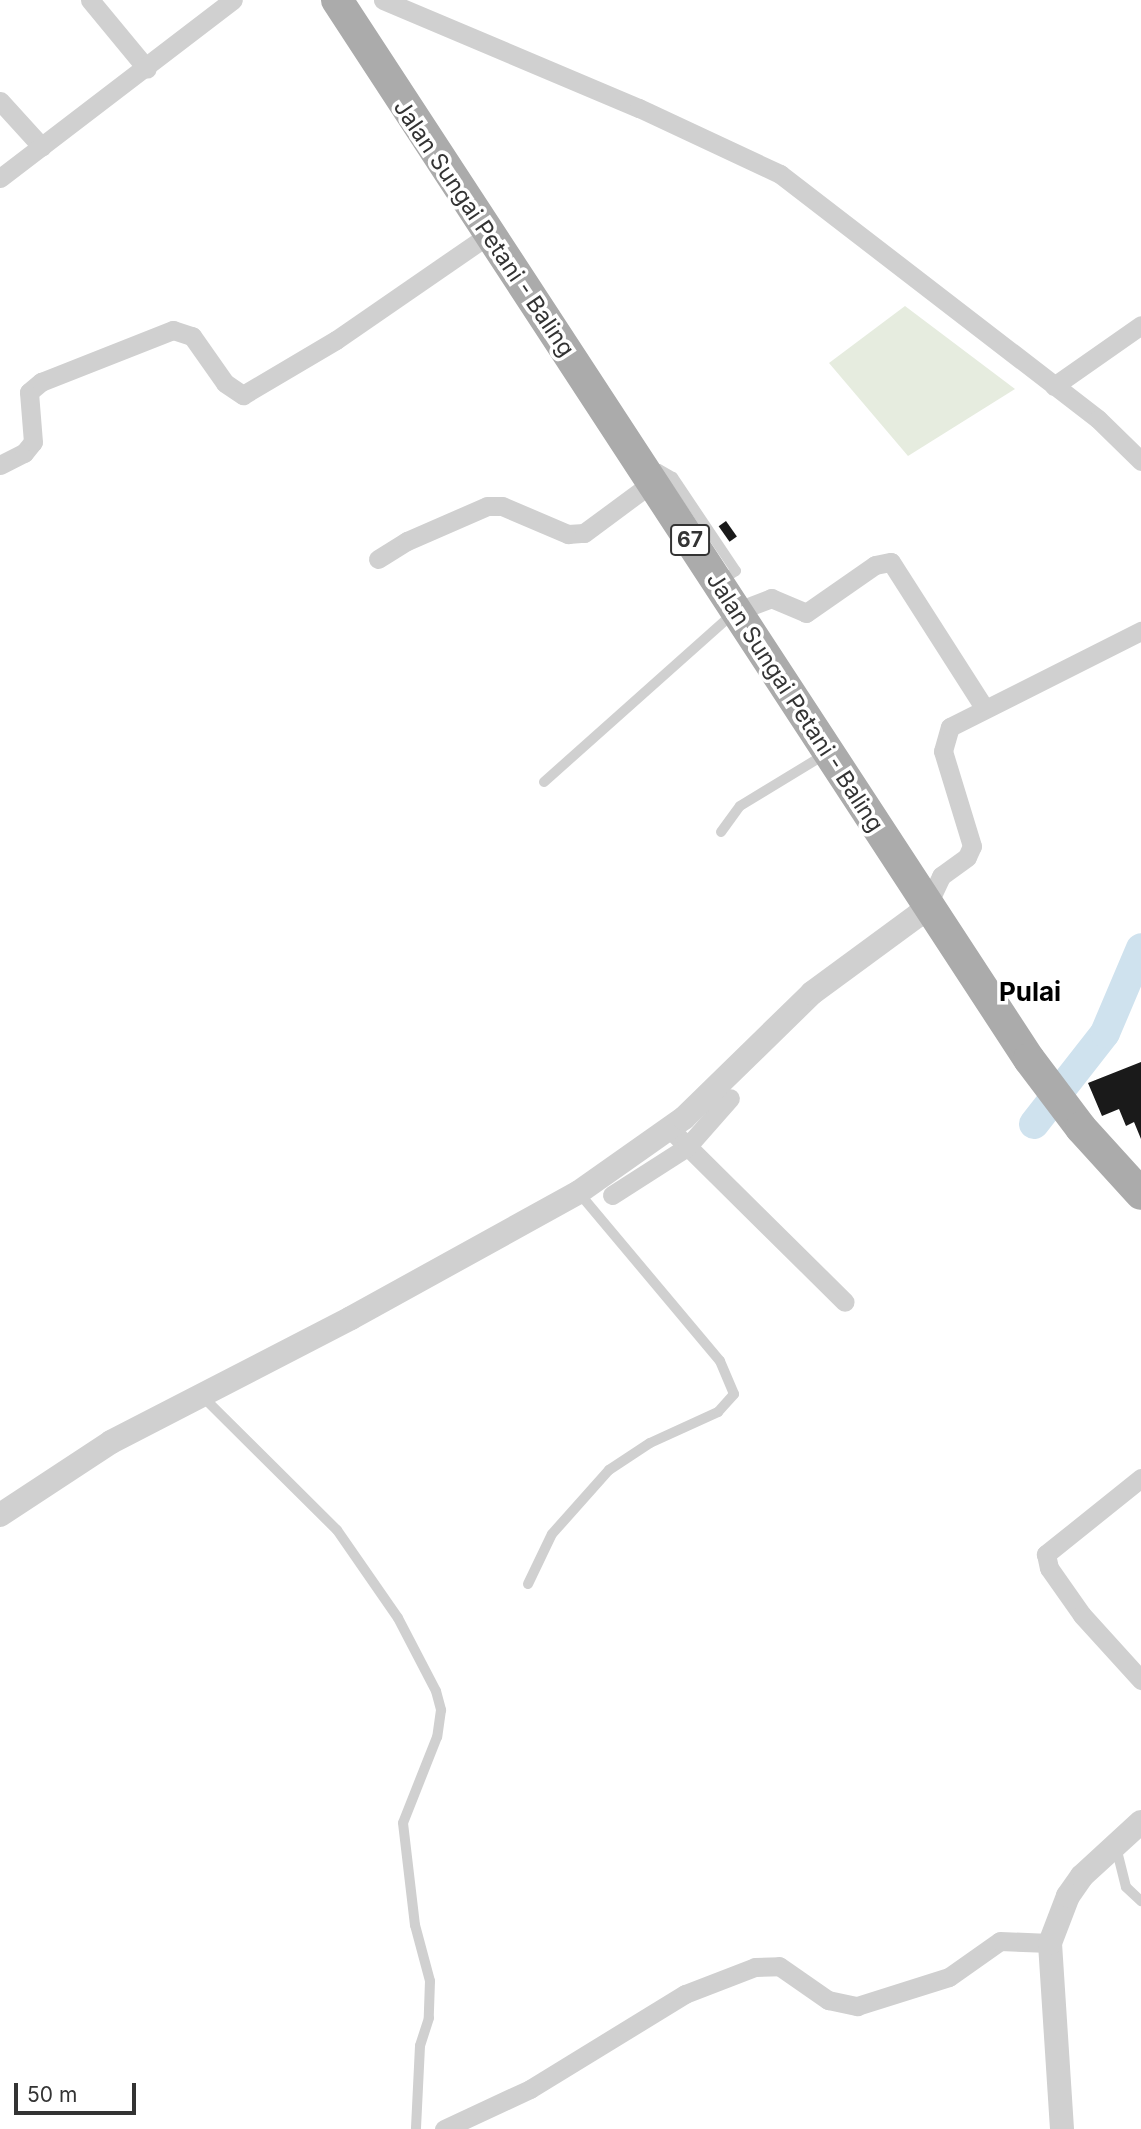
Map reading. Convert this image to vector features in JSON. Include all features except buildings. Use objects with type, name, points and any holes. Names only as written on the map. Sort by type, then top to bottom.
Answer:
[{"type":"main road","name":"Jalan Sungai Petani - Baling","points":[[339,7],[650,477],[735,612],[929,902],[1029,1059],[1081,1128],[1141,1194]]},
{"type":"street","points":[[90,0],[147,69]]},
{"type":"street","points":[[0,178],[147,69],[233,0]]},
{"type":"street","points":[[383,0],[639,108],[780,174],[1098,419],[1141,461]]},
{"type":"street","points":[[0,101],[41,148]]},
{"type":"street","points":[[0,465],[24,453],[33,443],[29,392],[41,382],[173,330],[192,335],[225,383],[243,395],[336,340],[488,234]]},
{"type":"street","points":[[1054,386],[1141,325]]},
{"type":"street","points":[[377,559],[407,541],[487,506],[502,506],[576,535],[650,477]]},
{"type":"street","points":[[735,612],[771,598],[806,613],[875,565],[891,562],[898,565],[985,709]]},
{"type":"street","points":[[0,1515],[111,1442],[579,1192],[669,1128],[812,993],[917,916],[929,902],[941,876],[967,857],[972,846],[942,742],[955,723],[1141,631]]},
{"type":"street","points":[[612,1195],[687,1147],[730,1098]]},
{"type":"street","points":[[669,1128],[845,1302]]},
{"type":"street","points":[[1141,1478],[1046,1553],[1049,1568],[1082,1615],[1141,1680]]},
{"type":"street","points":[[1062,2129],[1050,1943],[1068,1896],[1133,1834]]},
{"type":"street","points":[[444,2129],[530,2089],[685,1994],[755,1967],[779,1966],[828,2000],[857,2006],[949,1977],[1000,1941],[1050,1943]]},
{"type":"lane","points":[[544,782],[603,726],[735,612]]},
{"type":"lane","points":[[721,832],[740,806],[828,753]]},
{"type":"lane","points":[[528,1584],[552,1534],[609,1470],[650,1443],[718,1412],[734,1394],[720,1361],[579,1192]]},
{"type":"lane","points":[[201,1396],[278,1467],[337,1530],[398,1618],[436,1691],[441,1710],[437,1737],[403,1823],[415,1925],[430,1981],[429,2018],[419,2046],[416,2129]]},
{"type":"lane","points":[[1133,1834],[1126,1888],[1141,1901]]},
{"type":"shaded area","points":[[905,306],[1015,389],[908,456],[829,363]]},
{"type":"waterway","points":[[1034,1124],[1105,1033],[1141,948]]},
{"type":"district","name":"Pulai","points":[[1030,992]]}]
